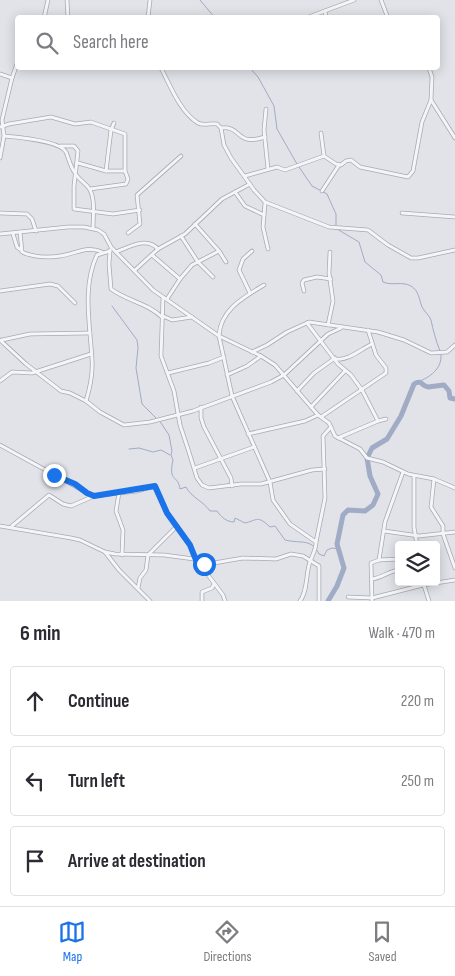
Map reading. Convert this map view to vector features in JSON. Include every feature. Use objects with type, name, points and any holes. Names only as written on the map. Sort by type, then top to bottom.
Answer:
[{"type":"street","points":[[45,15],[48,0]]},
{"type":"street","points":[[68,0],[68,15]]},
{"type":"street","points":[[148,15],[150,0]]},
{"type":"street","points":[[313,15],[354,0]]},
{"type":"street","points":[[381,0],[387,15]]},
{"type":"street","points":[[325,11],[326,15]]},
{"type":"street","points":[[0,158],[4,136],[1,120],[15,70]]},
{"type":"street","points":[[162,70],[171,88],[189,115],[199,124],[217,124],[221,128],[226,150],[265,202],[329,227],[368,230],[411,258],[455,250]]},
{"type":"street","points":[[322,191],[339,165],[351,160],[360,167],[408,177],[413,170],[422,122],[431,100],[432,77],[430,70]]},
{"type":"street","points":[[0,74],[12,78]]},
{"type":"street","points":[[431,100],[455,138]]},
{"type":"street","points":[[266,109],[265,137],[268,169]]},
{"type":"street","points":[[1,126],[50,117],[75,124],[91,122],[125,134],[125,170],[128,180],[126,184],[90,188]]},
{"type":"street","points":[[106,171],[111,130],[114,123]]},
{"type":"street","points":[[221,128],[230,128],[247,140],[265,137]]},
{"type":"street","points":[[321,133],[324,156]]},
{"type":"street","points":[[4,136],[35,140],[60,147],[65,152],[75,174],[90,188],[93,228]]},
{"type":"street","points":[[60,146],[70,146],[77,148],[78,151],[73,208],[76,210],[113,214],[140,210]]},
{"type":"street","points":[[128,233],[140,224],[138,195],[182,156]]},
{"type":"street","points":[[245,176],[278,167],[286,170],[324,156]]},
{"type":"street","points":[[324,156],[339,165]]},
{"type":"street","points":[[78,163],[106,171],[125,170]]},
{"type":"street","points":[[135,270],[158,250],[181,236],[222,199],[250,184]]},
{"type":"street","points":[[235,192],[245,206],[264,215]]},
{"type":"street","points":[[265,202],[263,227],[268,249]]},
{"type":"street","points":[[402,212],[455,217]]},
{"type":"street","points":[[0,213],[27,214],[32,219],[36,231]]},
{"type":"street","points":[[195,224],[219,251],[226,262]]},
{"type":"street","points":[[0,234],[68,227],[93,228],[104,234],[110,249],[112,289],[152,308],[163,317],[172,320],[192,317]]},
{"type":"street","points":[[20,232],[21,250]]},
{"type":"street","points":[[13,234],[17,247],[23,253],[36,256],[61,256],[83,250],[103,252]]},
{"type":"street","points":[[181,236],[198,262],[213,277]]},
{"type":"street","points":[[116,252],[134,245],[146,243],[153,244],[158,250]]},
{"type":"street","points":[[86,401],[92,361],[89,304],[90,274],[97,255],[110,249],[116,252],[146,283],[219,336],[261,356],[275,365],[319,416],[327,421],[332,434],[360,450],[367,458],[383,462],[414,476],[434,479],[455,488]]},
{"type":"street","points":[[219,251],[192,265],[180,279],[165,298],[163,317],[161,356],[168,374],[199,482],[205,487],[232,486],[270,482],[312,470],[325,469]]},
{"type":"street","points":[[250,293],[239,270],[244,259],[252,251]]},
{"type":"street","points":[[328,325],[333,301],[330,252]]},
{"type":"street","points":[[152,255],[180,279]]},
{"type":"street","points":[[304,290],[302,282],[304,280],[317,277],[331,279]]},
{"type":"street","points":[[0,291],[54,284],[75,304]]},
{"type":"street","points":[[264,285],[240,300],[230,309],[220,327],[219,336],[232,396],[270,482],[273,500],[286,520],[316,542]]},
{"type":"street","points":[[252,352],[307,323],[313,322],[341,328],[368,330],[404,340],[431,353],[447,352],[455,345]]},
{"type":"street","points":[[307,323],[310,330],[362,390],[378,421]]},
{"type":"street","points":[[0,340],[26,364],[61,391],[86,401],[100,412],[124,425],[150,422],[168,416],[179,415],[271,382],[284,374],[328,334],[341,328]]},
{"type":"street","points":[[248,434],[319,416],[362,390],[387,371],[378,359],[368,330]]},
{"type":"street","points":[[0,340],[30,334],[90,333]]},
{"type":"street","points":[[297,391],[314,373],[335,358],[343,359],[372,344]]},
{"type":"street","points":[[0,381],[12,372],[24,374],[37,372],[62,362],[92,354]]},
{"type":"street","points":[[227,375],[247,366],[261,356]]},
{"type":"street","points":[[168,374],[224,357]]},
{"type":"street","points":[[311,407],[345,371]]},
{"type":"street","points":[[201,408],[201,418],[204,427],[231,478],[232,486]]},
{"type":"street","points":[[338,438],[386,419]]},
{"type":"street","points":[[300,601],[304,593],[310,560],[316,548],[324,508],[325,469],[323,436],[330,427]]},
{"type":"street","points":[[0,446],[94,496]]},
{"type":"street","points":[[195,468],[254,447]]},
{"type":"street","points":[[379,560],[383,531],[389,509],[403,472]]},
{"type":"street","points":[[414,476],[414,521],[417,541]]},
{"type":"street","points":[[434,479],[431,507],[441,523],[455,568]]},
{"type":"street","points":[[11,526],[49,495],[69,506],[94,496],[155,486],[167,513],[190,545],[197,562],[222,594],[225,601]]},
{"type":"street","points":[[119,493],[116,511],[123,530],[122,555]]},
{"type":"street","points":[[0,526],[11,526],[80,540],[105,552],[122,555],[164,555],[208,564],[239,558],[276,560],[291,554],[300,555],[319,566],[319,601]]},
{"type":"street","points":[[138,588],[140,578],[146,570],[148,554],[177,526]]},
{"type":"street","points":[[383,531],[416,535],[455,532]]},
{"type":"street","points":[[105,552],[119,570],[150,601]]},
{"type":"street","points":[[372,600],[372,563],[379,560],[395,559]]},
{"type":"street","points":[[371,579],[377,579],[395,571]]},
{"type":"street","points":[[440,581],[455,580]]},
{"type":"street","points":[[202,601],[201,593],[212,588],[214,584]]},
{"type":"street","points":[[348,597],[372,600],[414,586]]},
{"type":"street","points":[[424,586],[429,601]]},
{"type":"waterway","points":[[200,0],[212,15]]},
{"type":"waterway","points":[[252,70],[258,77],[274,106],[277,129],[297,164]]},
{"type":"waterway","points":[[299,167],[312,186],[327,194],[336,214],[336,225]]},
{"type":"waterway","points":[[337,229],[359,242],[365,262],[381,275],[383,282],[408,285],[416,290],[422,307],[431,320],[440,351]]},
{"type":"waterway","points":[[112,306],[137,340],[136,368],[142,404],[161,423],[169,435],[173,460],[172,475],[179,484],[180,489],[186,487],[210,511],[217,511],[229,521],[234,522],[235,518],[245,523],[260,520],[270,527],[275,526],[285,540],[305,542],[313,546],[319,554],[324,556],[327,550],[332,548],[339,549]]},
{"type":"waterway","points":[[418,382],[434,372],[440,364],[441,355]]},
{"type":"waterway","points":[[328,601],[337,586],[344,568],[337,544],[343,515],[348,510],[365,511],[373,505],[378,494],[370,476],[367,458],[372,448],[387,439],[401,416],[414,384],[420,382],[428,387],[444,385],[449,391],[450,398],[455,399]]},
{"type":"waterway","points":[[129,449],[139,448],[153,452],[161,450],[170,455]]},
{"type":"route","points":[[54,475],[75,484],[94,496],[155,486],[167,513],[190,545],[196,560],[204,564]]}]
